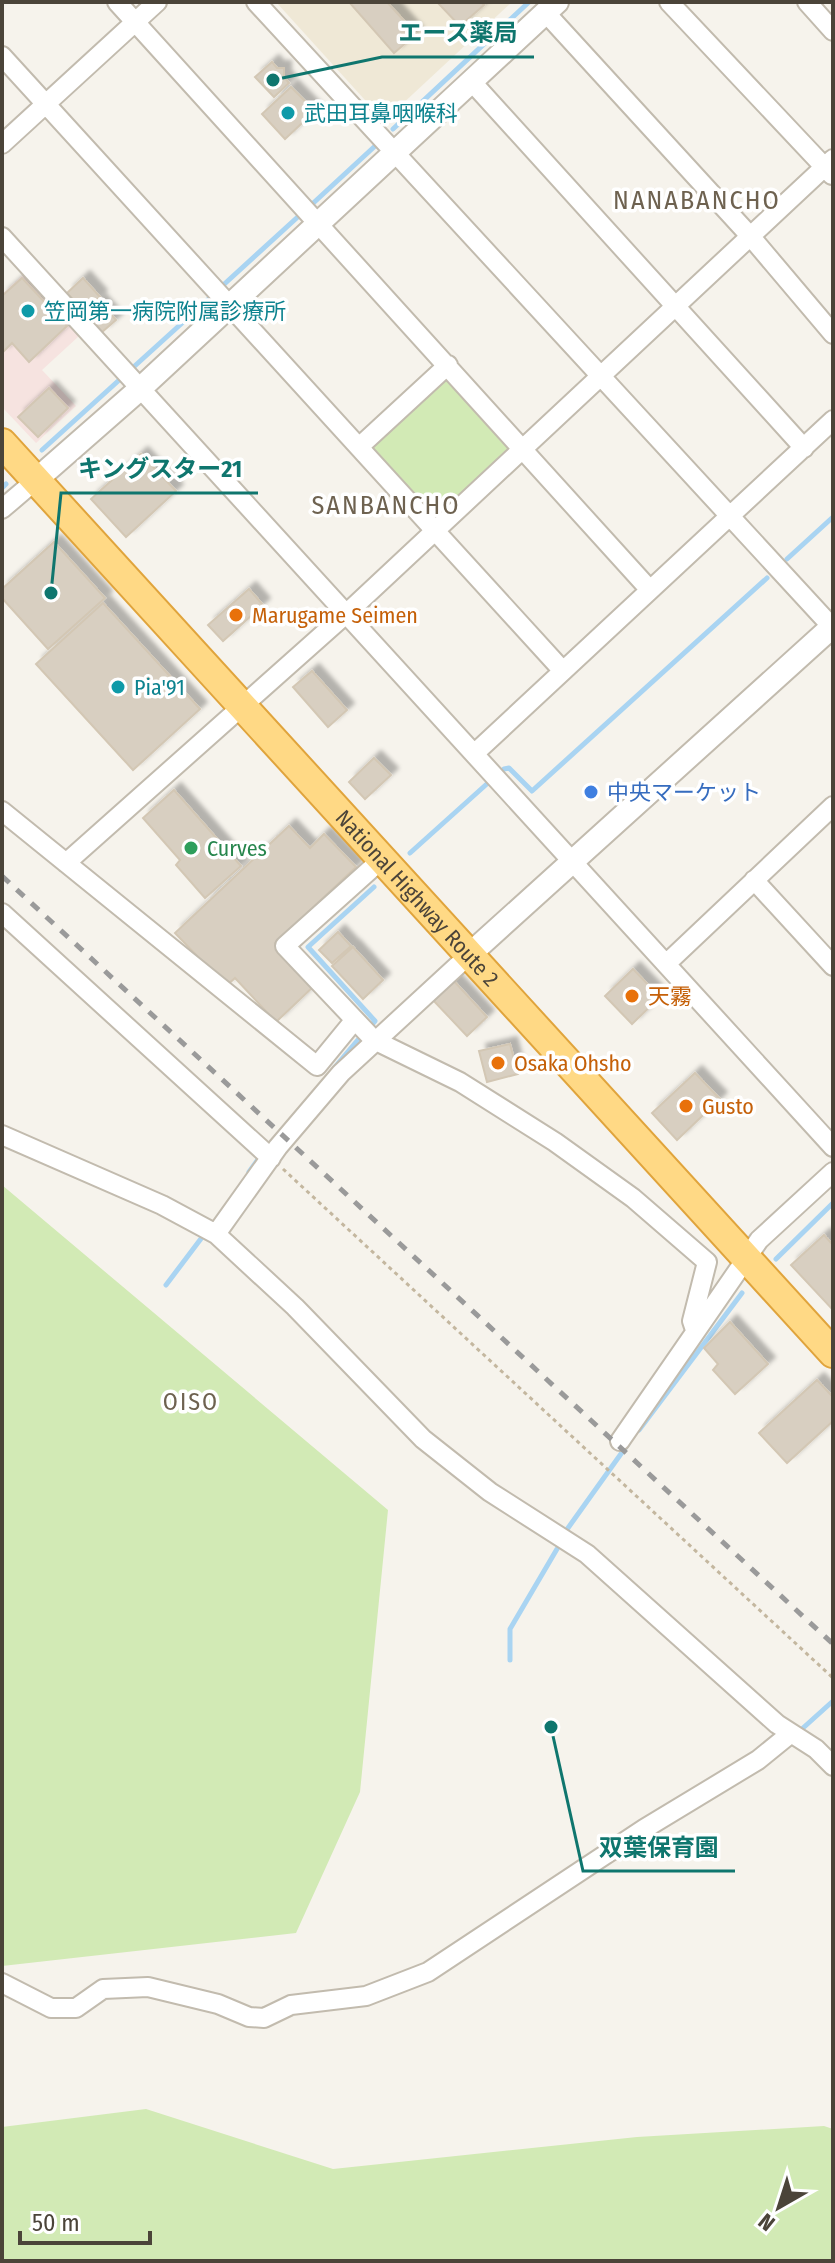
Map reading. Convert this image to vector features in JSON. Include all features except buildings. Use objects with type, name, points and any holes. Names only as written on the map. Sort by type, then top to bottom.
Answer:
[{"type":"highway","name":"National Highway Route 2","points":[[7,457],[36,480],[833,1353]]},
{"type":"street","points":[[117,2],[650,590]]},
{"type":"street","points":[[2,144],[157,2]]},
{"type":"street","points":[[2,811],[317,1066],[469,955],[833,627],[256,2]]},
{"type":"street","points":[[66,863],[347,613],[830,167],[669,2]]},
{"type":"street","points":[[807,2],[833,31]]},
{"type":"street","points":[[2,509],[36,480],[132,378],[311,214],[396,154],[551,7],[833,334]]},
{"type":"street","points":[[2,56],[563,671]]},
{"type":"street","points":[[472,82],[804,448]]},
{"type":"street","points":[[2,237],[833,1147]]},
{"type":"street","points":[[359,447],[448,365]]},
{"type":"street","points":[[475,753],[833,420]]},
{"type":"street","points":[[666,964],[833,806]]},
{"type":"street","points":[[381,860],[285,946],[364,1032],[460,1082],[555,1142],[633,1198],[707,1262],[692,1321],[695,1330]]},
{"type":"street","points":[[754,880],[833,966]]},
{"type":"street","points":[[2,913],[266,1154]]},
{"type":"street","points":[[216,1234],[266,1154],[341,1073],[364,1032]]},
{"type":"street","points":[[2,1135],[162,1205],[216,1234],[295,1307],[423,1439],[490,1492],[587,1554],[790,1734],[816,1749],[833,1766]]},
{"type":"street","points":[[620,1441],[759,1240],[833,1172]]},
{"type":"street","points":[[2,1983],[51,2008],[76,2008],[103,1989],[148,1987],[218,2004],[249,2017],[264,2018],[291,2005],[366,1996],[428,1972],[644,1829],[758,1760],[790,1734]]},
{"type":"path","points":[[266,1154],[833,1678]]},
{"type":"shaded area","points":[[276,2],[512,2],[384,121]]},
{"type":"shaded area","points":[[23,275],[79,336],[42,370],[76,406],[36,443],[2,407],[2,294]]},
{"type":"green space","points":[[448,365],[523,448],[435,530],[359,447]]},
{"type":"green space","points":[[2,1185],[388,1510],[360,1792],[296,1933],[2,1966]]},
{"type":"green space","points":[[146,2109],[333,2169],[637,2137],[824,2126],[833,2129],[833,2261],[2,2261],[2,2127]]},
{"type":"waterway","points":[[393,129],[529,2]]},
{"type":"waterway","points":[[309,207],[374,147]]},
{"type":"waterway","points":[[220,288],[301,214]]},
{"type":"waterway","points":[[42,450],[213,295]]},
{"type":"waterway","points":[[2,488],[6,484]]},
{"type":"waterway","points":[[787,559],[833,517]]},
{"type":"waterway","points":[[504,769],[509,768],[532,791],[767,578]]},
{"type":"waterway","points":[[410,853],[489,782]]},
{"type":"waterway","points":[[369,1028],[375,1021],[308,947],[374,887]]},
{"type":"waterway","points":[[335,1067],[362,1035]]},
{"type":"waterway","points":[[249,1172],[262,1154]]},
{"type":"waterway","points":[[776,1259],[833,1203]]},
{"type":"waterway","points":[[166,1285],[203,1236]]},
{"type":"waterway","points":[[639,1430],[742,1293]]},
{"type":"waterway","points":[[568,1528],[628,1444]]},
{"type":"waterway","points":[[510,1660],[510,1629],[557,1549]]},
{"type":"waterway","points":[[803,1728],[833,1701]]},
{"type":"railway","points":[[2,876],[833,1644]]},
{"type":"place","name":"エース薬局","points":[[273,80]]},
{"type":"place","name":"武田耳鼻咽喉科","points":[[288,113]]},
{"type":"place","name":"笠岡第一病院附属診療所","points":[[28,311]]},
{"type":"place","name":"キングスター21","points":[[51,593]]},
{"type":"place","name":"Marugame Seimen","points":[[236,615]]},
{"type":"place","name":"Pia'91","points":[[118,687]]},
{"type":"place","name":"中央マーケット","points":[[591,792]]},
{"type":"place","name":"Curves","points":[[191,848]]},
{"type":"place","name":"天霧","points":[[632,996]]},
{"type":"place","name":"Osaka Ohsho","points":[[498,1063]]},
{"type":"place","name":"Gusto","points":[[686,1106]]},
{"type":"place","name":"双葉保育園","points":[[551,1727]]},
{"type":"district","name":"NANABANCHO","points":[[697,200]]},
{"type":"district","name":"SANBANCHO","points":[[386,505]]},
{"type":"district","name":"OISO","points":[[191,1402]]}]
